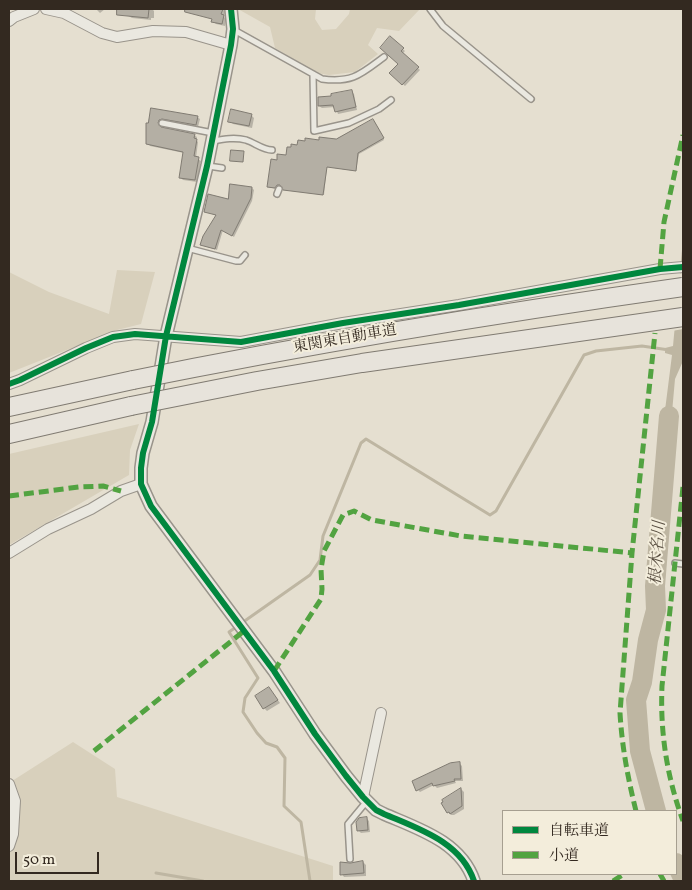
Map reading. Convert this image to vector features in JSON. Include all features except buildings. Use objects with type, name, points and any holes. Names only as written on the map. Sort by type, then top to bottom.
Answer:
[{"type":"highway","name":"東関東自動車道","points":[[9,407],[256,355],[683,287]]},
{"type":"highway","name":"東関東自動車道","points":[[9,434],[131,406],[257,381],[362,363],[683,316]]},
{"type":"street","points":[[9,21],[34,9]]},
{"type":"street","points":[[46,9],[64,13],[102,33],[117,37],[153,30],[186,32],[231,45]]},
{"type":"street","points":[[231,9],[233,29],[231,45],[207,166],[166,336],[152,422],[143,453],[141,484],[151,506],[274,671],[315,734],[365,799],[384,814],[442,841],[454,850],[474,881]]},
{"type":"street","points":[[9,384],[113,337],[135,334],[241,342],[344,322],[459,305],[667,268],[683,267]]},
{"type":"street","points":[[9,553],[48,529],[91,509],[121,491],[141,484]]},
{"type":"street","points":[[365,799],[381,712]]},
{"type":"street","points":[[9,784],[15,801],[13,834],[9,846]]},
{"type":"lane","points":[[430,9],[443,26],[531,99]]},
{"type":"lane","points":[[233,29],[322,79],[336,81],[357,77],[384,57]]},
{"type":"lane","points":[[313,74],[314,130],[350,124],[379,109],[391,100]]},
{"type":"lane","points":[[162,123],[213,137],[245,140],[266,150],[272,150]]},
{"type":"lane","points":[[207,166],[222,168]]},
{"type":"lane","points":[[188,248],[236,261],[240,261],[245,255]]},
{"type":"lane","points":[[675,563],[683,564]]},
{"type":"lane","points":[[350,859],[348,824],[365,799]]},
{"type":"shaded area","points":[[238,9],[316,9],[315,19],[322,30],[336,29],[349,14],[350,9],[420,9],[399,31],[377,28],[368,45],[378,54],[355,72],[329,75],[317,73],[275,48],[270,27]]},
{"type":"shaded area","points":[[683,239],[683,361],[675,379],[669,446],[662,434],[672,355],[665,353],[665,348],[673,346]]},
{"type":"shaded area","points":[[117,270],[155,272],[141,324],[117,330],[9,373],[9,272],[49,292],[109,314]]},
{"type":"shaded area","points":[[139,424],[130,450],[129,475],[9,545],[9,454]]},
{"type":"shaded area","points":[[73,742],[115,769],[117,797],[333,866],[333,881],[9,881],[9,783]]},
{"type":"pier","points":[[683,273],[683,329],[672,331],[677,274]]},
{"type":"waterway","points":[[310,881],[301,822],[284,806],[285,758],[277,747],[266,743],[243,712],[245,698],[258,678],[229,632],[310,575],[320,560],[323,536],[361,443],[366,439],[490,515],[496,511],[584,355],[596,351],[642,346],[669,350]]},
{"type":"waterway","name":"根木名川","points":[[656,810],[640,751],[636,700],[642,682],[648,640],[656,610],[655,586],[669,416]]},
{"type":"waterway","name":"根木名川","points":[[677,865],[683,878]]},
{"type":"waterway","points":[[156,873],[203,881]]},
{"type":"marked path","points":[[660,269],[664,222],[683,135]]},
{"type":"marked path","points":[[636,810],[626,763],[620,713],[632,553],[655,333]]},
{"type":"marked path","points":[[9,496],[79,487],[103,486],[121,491]]},
{"type":"marked path","points":[[683,487],[662,686],[662,721],[666,755],[677,804],[683,821]]},
{"type":"marked path","points":[[274,671],[321,599],[321,569],[324,551],[343,515],[354,511],[372,520],[461,536],[632,553]]},
{"type":"marked path","points":[[94,751],[244,631]]},
{"type":"marked path","points":[[613,881],[622,875]]},
{"type":"marked path","points":[[661,875],[664,881]]},
{"type":"cycle path","points":[[231,9],[233,29],[231,45],[207,166],[166,336],[152,422],[143,453],[141,484],[151,506],[274,671],[315,734],[363,797],[376,810],[424,832],[449,847],[468,868],[474,881]]},
{"type":"cycle path","points":[[9,384],[113,337],[135,334],[241,342],[660,269],[683,267]]}]
